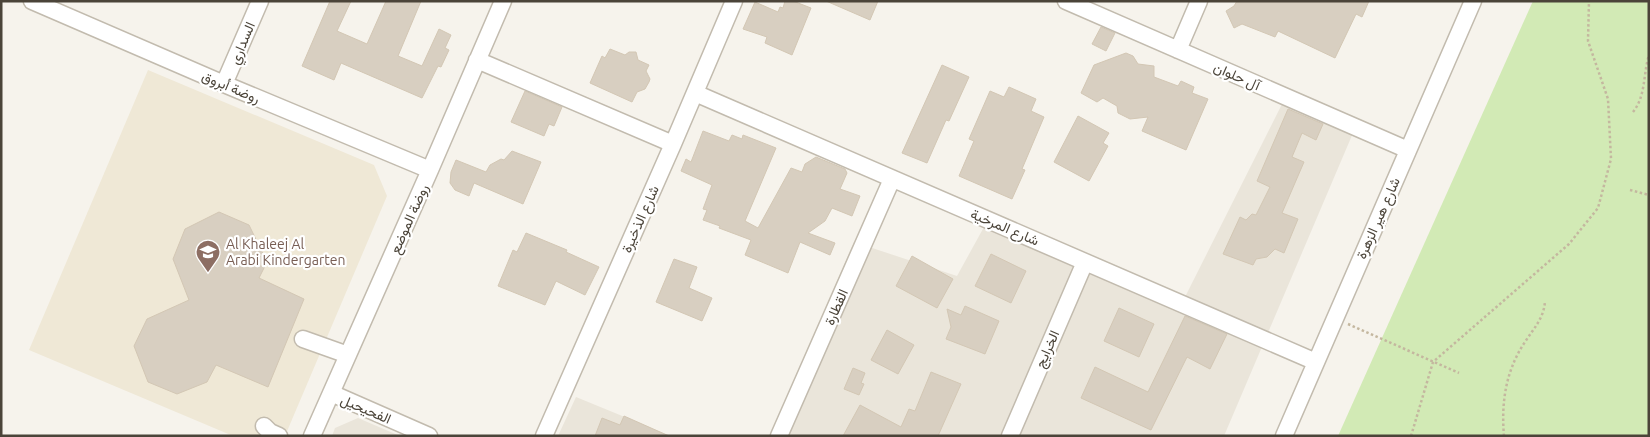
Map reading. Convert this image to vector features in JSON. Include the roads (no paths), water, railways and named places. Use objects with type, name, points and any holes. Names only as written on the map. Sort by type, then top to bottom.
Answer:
[{"type":"street","name":"روضة أبروق","points":[[32,1],[430,170]]},
{"type":"street","name":"السداري","points":[[224,84],[260,1]]},
{"type":"street","name":"روضة الموضع","points":[[312,436],[430,170],[502,1]]},
{"type":"street","name":"شارع الذخيرة","points":[[544,436],[734,1]]},
{"type":"street","name":"آل حلوان","points":[[1066,1],[1408,150]]},
{"type":"street","points":[[1178,50],[1199,1]]},
{"type":"street","name":"شارع هير الزهرة","points":[[1284,436],[1473,1]]},
{"type":"street","points":[[477,60],[673,144]]},
{"type":"street","name":"شارع المرخية","points":[[695,93],[1316,362]]},
{"type":"street","name":"القطارة","points":[[779,436],[892,179]]},
{"type":"street","name":"الخرايج","points":[[1010,436],[1085,262]]},
{"type":"street","points":[[303,339],[348,356]]},
{"type":"street","name":"الفحيحيل","points":[[331,393],[429,436]]},
{"type":"street","points":[[264,426],[270,432],[279,436]]},
{"type":"place","name":"Al Khaleej Al Arabi Kindergarten","points":[[208,273]]}]
